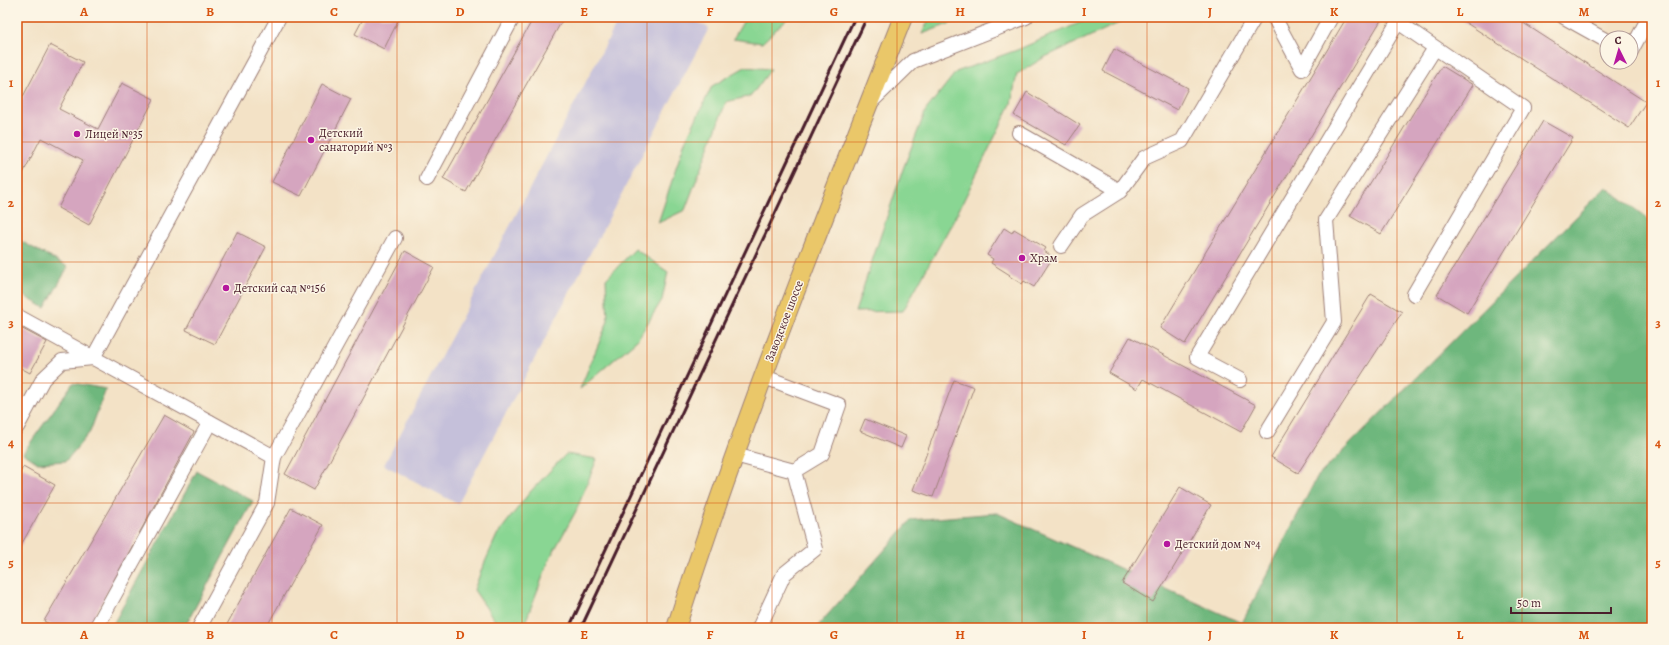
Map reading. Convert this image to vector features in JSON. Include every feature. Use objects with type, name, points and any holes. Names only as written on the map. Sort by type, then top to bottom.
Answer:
[{"type":"main road","name":"Заводское шоссе","points":[[676,628],[705,537],[762,376],[903,17]]},
{"type":"street","points":[[93,358],[279,17]]},
{"type":"street","points":[[427,179],[513,17]]},
{"type":"street","points":[[868,105],[913,61],[1026,17]]},
{"type":"street","points":[[1061,246],[1082,215],[1120,191],[1144,158],[1182,141],[1255,17]]},
{"type":"street","points":[[1274,17],[1302,69],[1332,17]]},
{"type":"street","points":[[1564,17],[1599,37]]},
{"type":"street","points":[[1639,36],[1649,17]]},
{"type":"street","points":[[1240,380],[1197,357],[1398,20],[1435,48],[1523,108],[1414,294]]},
{"type":"street","points":[[1267,432],[1334,322],[1326,220],[1435,48]]},
{"type":"street","points":[[1019,133],[1120,191]]},
{"type":"street","points":[[199,628],[268,503],[274,457],[395,238]]},
{"type":"street","points":[[17,316],[274,457]]},
{"type":"street","points":[[17,427],[43,378],[62,362],[93,358]]},
{"type":"street","points":[[735,455],[794,471],[822,454],[839,405],[762,376]]},
{"type":"street","points":[[96,628],[210,422]]},
{"type":"street","points":[[759,628],[784,574],[815,549],[794,471]]},
{"type":"shaded area","points":[[620,17],[687,17],[709,28],[458,504],[384,465]]},
{"type":"green space","points":[[746,17],[789,17],[762,43],[733,39]]},
{"type":"green space","points":[[930,17],[967,17],[922,34]]},
{"type":"green space","points":[[1093,17],[1132,17],[1045,57],[1017,74],[1011,104],[956,216],[903,311],[855,312],[903,169],[926,110],[956,72],[1017,50]]},
{"type":"green space","points":[[745,67],[771,69],[751,96],[726,102],[685,210],[658,223],[684,144],[712,86]]},
{"type":"green space","points":[[1606,187],[1652,222],[1652,628],[816,628],[911,520],[997,513],[1242,623],[1317,477]]},
{"type":"green space","points":[[17,239],[68,267],[45,308],[17,292]]},
{"type":"green space","points":[[635,249],[668,272],[662,300],[637,340],[580,389],[608,321],[606,279]]},
{"type":"green space","points":[[73,383],[106,389],[90,432],[66,461],[38,463],[23,453]]},
{"type":"green space","points":[[566,454],[597,459],[576,511],[550,558],[523,628],[500,628],[474,590],[481,571],[497,535],[530,492]]},
{"type":"green space","points":[[197,471],[253,501],[184,628],[111,628]]},
{"type":"building","points":[[364,17],[400,17],[384,49],[355,34]]},
{"type":"building","points":[[534,17],[564,17],[466,192],[443,179]]},
{"type":"building","points":[[1347,17],[1383,17],[1185,344],[1160,328]]},
{"type":"building","points":[[1457,17],[1514,17],[1646,102],[1629,128]]},
{"type":"building","name":"Лицей №35","points":[[50,45],[83,62],[59,109],[98,129],[122,83],[154,99],[89,225],[58,208],[83,160],[41,138],[17,185],[17,108]]},
{"type":"building","points":[[1114,49],[1188,88],[1177,110],[1103,71]]},
{"type":"building","points":[[1442,66],[1473,85],[1381,234],[1350,216]]},
{"type":"building","name":"Детский санаторий №3","points":[[322,84],[351,99],[301,196],[272,182]]},
{"type":"building","points":[[1027,92],[1080,125],[1066,145],[1014,115]]},
{"type":"building","points":[[1543,121],[1573,138],[1467,313],[1437,295]]},
{"type":"building","name":"Храм","points":[[1004,228],[1012,233],[1014,229],[1046,248],[1044,251],[1053,257],[1034,287],[1024,281],[1022,284],[991,263],[993,259],[987,255]]},
{"type":"building","name":"Детский сад №156","points":[[237,232],[266,247],[215,344],[186,330]]},
{"type":"building","points":[[405,251],[434,267],[314,490],[285,474]]},
{"type":"building","points":[[1371,294],[1402,312],[1298,473],[1271,457]]},
{"type":"building","points":[[17,326],[47,342],[30,373],[17,366]]},
{"type":"building","points":[[1130,337],[1256,405],[1241,432],[1143,379],[1137,389],[1109,373]]},
{"type":"building","points":[[954,380],[974,387],[933,497],[913,490]]},
{"type":"building","points":[[164,415],[194,432],[88,628],[56,628],[44,621]]},
{"type":"building","points":[[865,419],[906,436],[901,448],[860,431]]},
{"type":"building","points":[[23,467],[55,485],[17,552],[17,478]]},
{"type":"building","name":"Детский дом №4","points":[[1180,487],[1211,505],[1153,602],[1122,583]]},
{"type":"building","points":[[291,508],[323,525],[266,628],[225,628]]},
{"type":"railway","points":[[569,628],[855,17]]},
{"type":"railway","points":[[581,628],[867,17]]},
{"type":"place","name":"Лицей №35","points":[[77,134]]},
{"type":"place","name":"Детский санаторий №3","points":[[311,140]]},
{"type":"place","name":"Храм","points":[[1022,258]]},
{"type":"place","name":"Детский сад №156","points":[[226,288]]},
{"type":"place","name":"Детский дом №4","points":[[1167,544]]}]
